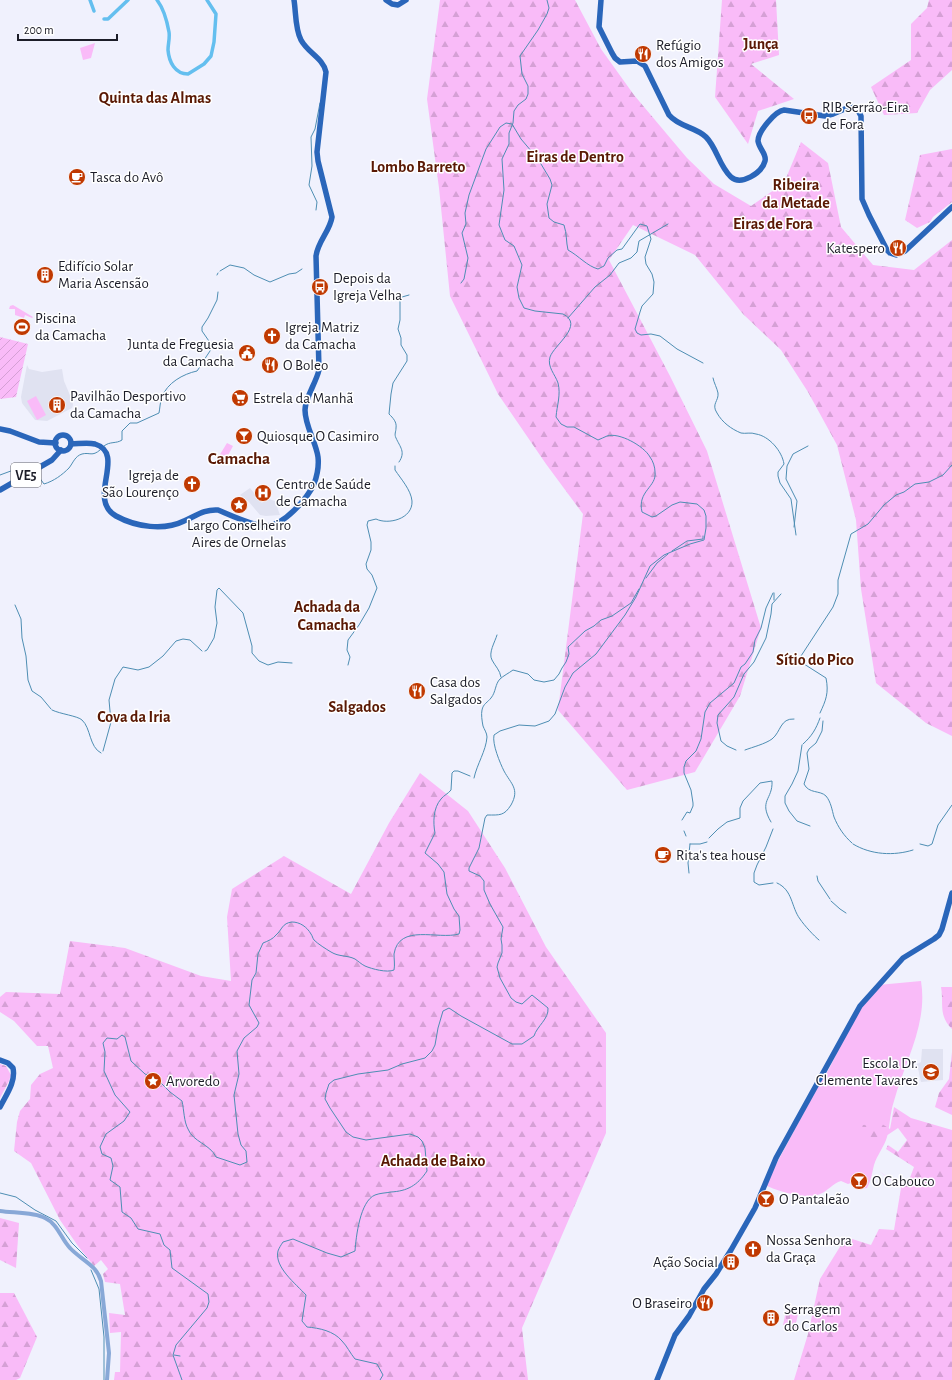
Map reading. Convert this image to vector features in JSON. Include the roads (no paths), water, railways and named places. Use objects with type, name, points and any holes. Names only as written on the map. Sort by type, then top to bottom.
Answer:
[{"type":"main road","points":[[71,444],[94,444],[103,449],[108,457],[109,466],[104,497],[110,510],[120,518],[154,527],[161,528],[176,525],[202,512],[212,510],[218,510],[265,526],[273,525],[283,520],[304,499],[313,486],[317,474],[318,457],[307,421],[305,409],[319,370],[316,256],[318,247],[331,223],[332,217],[316,152],[326,72],[321,61],[306,46],[300,36],[294,0]]},
{"type":"main road","points":[[386,0],[398,6],[406,0]]},
{"type":"main road","points":[[601,0],[598,18],[599,27],[615,58],[622,62],[637,61],[646,66],[669,116],[705,136],[724,168],[733,178],[745,180],[763,166],[766,159],[759,145],[759,136],[772,117],[778,112],[784,110],[825,116],[852,107],[857,109],[861,116],[862,199],[874,225],[890,253],[896,255],[905,251],[952,207]]},
{"type":"main road","points":[[0,429],[10,431],[39,442],[56,443]]},
{"type":"main road","points":[[63,435],[69,438],[71,444],[67,449],[61,450],[57,447],[57,438],[63,435]]},
{"type":"main road","name":"VE5","points":[[0,490],[52,460],[61,450]]},
{"type":"main road","points":[[657,1380],[675,1335],[689,1316],[704,1289],[720,1269],[731,1250],[754,1208],[776,1158],[860,1006],[908,953],[939,935],[952,893]]},
{"type":"main road","points":[[0,1060],[8,1063],[13,1068],[14,1075],[13,1082],[0,1108]]},
{"type":"street","points":[[0,1211],[46,1218],[55,1226],[70,1248],[98,1271],[101,1281],[108,1347],[107,1380]]},
{"type":"waterway","points":[[90,0],[94,11]]},
{"type":"waterway","points":[[104,19],[108,19],[128,0]]},
{"type":"waterway","points":[[157,0],[163,11],[167,24],[169,34],[168,50],[171,63],[176,70],[188,74],[204,64],[211,56],[214,42],[216,14],[207,0]]},
{"type":"waterway","points":[[380,1380],[383,1375],[377,1364],[355,1359],[344,1343],[331,1332],[307,1327],[302,1321],[306,1295],[282,1269],[279,1263],[278,1251],[283,1242],[293,1239],[341,1257],[355,1251],[356,1237],[362,1212],[366,1204],[375,1195],[407,1189],[415,1184],[427,1171],[425,1148],[422,1141],[418,1137],[410,1134],[366,1140],[353,1137],[346,1132],[325,1099],[329,1084],[334,1080],[358,1074],[388,1070],[402,1064],[425,1058],[432,1051],[435,1045],[443,1011],[449,1008],[512,1044],[522,1044],[534,1036],[547,1016],[548,1008],[532,995],[522,1004],[511,998],[500,978],[497,967],[502,953],[501,939],[503,927],[484,890],[484,881],[480,876],[469,871],[479,848],[485,818],[487,815],[498,815],[504,813],[511,805],[515,795],[514,787],[500,763],[494,743],[494,735],[500,731],[519,725],[535,726],[549,721],[555,714],[565,687],[573,673],[596,654],[625,615],[636,597],[650,566],[664,555],[704,540],[706,528],[706,516],[704,510],[697,504],[680,502],[652,517],[642,512],[642,499],[653,482],[655,470],[650,457],[637,444],[624,438],[612,435],[598,440],[574,427],[567,427],[561,424],[556,417],[559,387],[550,367],[549,361],[553,352],[570,329],[571,324],[569,319],[563,314],[535,311],[524,308],[519,298],[517,287],[522,265],[514,246],[505,240],[499,225],[504,190],[502,159],[509,144],[509,133],[513,123],[514,111],[518,105],[526,99],[528,94],[528,86],[522,74],[520,56],[547,14],[549,8],[547,0]]},
{"type":"waterway","points":[[316,210],[317,202],[309,185],[312,166],[311,137],[315,129],[320,103]]},
{"type":"waterway","points":[[461,283],[464,279],[468,258],[462,233],[466,224],[465,213],[469,195],[486,149],[500,127],[506,123],[512,124],[521,139],[538,159],[550,179],[552,185],[547,204],[549,218],[554,222],[564,225],[568,250],[590,266],[598,269],[604,266],[608,258],[617,250],[622,249],[640,224],[647,226],[651,239],[645,257],[646,264],[652,274],[654,282],[653,294],[642,306],[635,329],[637,333],[641,335],[651,334],[660,336],[677,349],[703,363]]},
{"type":"waterway","points":[[568,318],[595,287],[610,275],[619,263],[631,258],[637,252],[639,241],[668,224]]},
{"type":"waterway","points":[[220,271],[230,265],[244,268],[254,275],[270,282],[289,274],[296,273],[302,269]]},
{"type":"waterway","points":[[204,360],[210,351],[211,344],[202,331],[202,327],[217,300],[218,292]]},
{"type":"waterway","points":[[399,462],[402,455],[402,450],[395,437],[395,422],[389,414],[393,383],[407,361],[407,355],[401,345],[401,338],[398,329],[400,320],[400,300],[402,297],[409,295]]},
{"type":"waterway","points":[[104,446],[122,440],[122,431],[130,423],[137,423],[159,413],[161,399],[168,387],[186,374],[197,371],[202,364]]},
{"type":"waterway","points":[[713,378],[718,393],[715,410],[721,419],[730,427],[741,433],[754,433],[761,435],[770,441],[781,454],[784,464],[778,472],[778,476],[780,483],[791,499],[796,535]]},
{"type":"waterway","points":[[794,527],[797,501],[786,479],[787,466],[793,454],[808,446]]},
{"type":"waterway","points":[[36,473],[44,484],[48,483],[64,473],[80,455],[93,454],[100,450]]},
{"type":"waterway","points":[[803,661],[801,656],[833,607],[838,594],[838,580],[851,534],[868,524],[884,505],[896,495],[904,492],[915,484],[929,482],[943,475],[952,465]]},
{"type":"waterway","points":[[0,475],[19,468],[31,466],[33,469]]},
{"type":"waterway","points":[[348,665],[350,657],[347,650],[348,640],[369,608],[377,588],[366,564],[371,550],[371,542],[367,525],[368,521],[376,519],[381,521],[393,521],[404,516],[411,507],[412,501],[410,493],[395,470],[395,466]]},
{"type":"waterway","points":[[672,551],[687,541],[703,539],[703,536]]},
{"type":"waterway","points":[[646,578],[657,563],[668,554]]},
{"type":"waterway","points":[[205,651],[214,638],[217,623],[215,607],[217,590],[219,588],[243,613],[252,646],[252,653],[259,661],[268,665],[278,662],[292,663]]},
{"type":"waterway","points":[[474,778],[487,737],[483,726],[482,710],[484,705],[493,696],[497,683],[500,679],[513,670],[528,674],[534,680],[544,682],[554,680],[566,662],[569,654],[568,647],[585,631],[601,620],[612,616],[631,603],[639,589]]},
{"type":"waterway","points":[[682,820],[687,812],[690,813],[693,806],[691,790],[684,773],[684,767],[686,761],[696,751],[701,739],[705,712],[710,703],[734,683],[741,667],[745,664],[753,652],[755,640],[761,628],[766,608],[773,593]]},
{"type":"waterway","points":[[774,593],[774,600]]},
{"type":"waterway","points":[[736,750],[727,746],[721,741],[717,723],[718,715],[734,697],[744,674],[754,662],[766,638],[772,604],[781,594]]},
{"type":"waterway","points":[[15,605],[21,619],[28,680],[32,691],[41,697],[51,709]]},
{"type":"waterway","points":[[497,635],[491,651],[491,657],[500,672],[501,677]]},
{"type":"waterway","points":[[103,751],[111,722],[109,700],[115,679],[123,667],[138,670],[149,667],[163,656],[176,641],[183,639],[190,640],[202,651]]},
{"type":"waterway","points":[[804,664],[826,678],[826,696],[820,713]]},
{"type":"waterway","points":[[52,710],[77,717],[82,720],[85,723],[94,746],[101,753]]},
{"type":"waterway","points":[[803,744],[817,726],[820,718]]},
{"type":"waterway","points":[[745,750],[772,739],[783,723],[789,719],[794,719]]},
{"type":"waterway","points":[[823,721],[822,731],[816,743],[807,753],[809,769],[804,784],[812,791],[824,794],[828,798],[837,824],[852,843]]},
{"type":"waterway","points":[[802,745],[798,771],[785,796],[785,803],[797,821],[810,826]]},
{"type":"waterway","points":[[182,1380],[173,1355],[176,1345],[207,1308],[209,1302],[208,1294],[172,1268],[170,1250],[164,1245],[160,1234],[138,1229],[131,1218],[122,1212],[120,1187],[110,1180],[113,1166],[111,1158],[102,1154],[100,1147],[106,1134],[124,1121],[130,1112],[115,1095],[104,1071],[105,1052],[103,1043],[107,1038],[117,1039],[122,1035],[125,1037],[131,1061],[145,1074],[158,1080],[182,1101],[185,1119],[190,1133],[210,1149],[216,1157],[240,1165],[247,1162],[246,1151],[241,1145],[238,1134],[234,1095],[239,1074],[237,1051],[244,1038],[257,1027],[259,1023],[249,1005],[252,980],[256,973],[258,954],[263,943],[273,938],[286,924],[295,922],[305,927],[312,935],[314,940],[331,952],[355,959],[368,967],[391,971],[394,970],[394,954],[397,944],[403,939],[420,935],[459,934],[459,916],[447,894],[444,872],[438,864],[425,853],[435,833],[434,820],[436,807],[442,798],[451,790],[452,773],[454,771],[458,771],[470,776]]},
{"type":"waterway","points":[[709,838],[727,822],[740,818],[740,808],[743,801],[760,783],[772,781],[772,787],[766,804],[767,815],[771,822]]},
{"type":"waterway","points":[[920,844],[928,846],[932,844],[938,825],[952,805]]},
{"type":"waterway","points":[[773,829],[754,873],[754,882],[759,885],[773,883]]},
{"type":"waterway","points":[[684,831],[686,836]]},
{"type":"waterway","points":[[690,844],[707,842]]},
{"type":"waterway","points":[[689,873],[688,863],[690,844]]},
{"type":"waterway","points":[[853,844],[867,850],[890,854],[913,850]]},
{"type":"waterway","points":[[817,876],[818,881],[830,899]]},
{"type":"waterway","points":[[777,883],[789,894],[800,919],[819,940]]},
{"type":"waterway","points":[[831,901],[846,913]]},
{"type":"waterway","points":[[0,1193],[16,1197],[35,1210],[56,1221],[72,1243],[87,1258]]},
{"type":"waterway","points":[[91,1270],[99,1289],[104,1337],[104,1380]]},
{"type":"waterway","points":[[174,1355],[180,1356]]},
{"type":"place","name":"Refúgio dos Amigos","points":[[643,54]]},
{"type":"place","name":"RIB Serrão-Eira de Fora","points":[[809,116]]},
{"type":"place","name":"Tasca do Avô","points":[[77,177]]},
{"type":"place","name":"Katespero","points":[[898,248]]},
{"type":"place","name":"Edifício Solar Maria Ascensão","points":[[45,275]]},
{"type":"place","name":"Depois da Igreja Velha","points":[[320,287]]},
{"type":"place","name":"Piscina da Camacha","points":[[22,327]]},
{"type":"place","name":"Igreja Matriz da Camacha","points":[[272,336]]},
{"type":"place","name":"Junta de Freguesia da Camacha","points":[[247,353]]},
{"type":"place","name":"O Boleo","points":[[270,365]]},
{"type":"place","name":"Estrela da Manhã","points":[[240,398]]},
{"type":"place","name":"Pavilhão Desportivo da Camacha","points":[[57,405]]},
{"type":"place","name":"Quiosque O Casimiro","points":[[244,436]]},
{"type":"place","name":"Igreja de São Lourenço","points":[[192,484]]},
{"type":"place","name":"Centro de Saúde de Camacha","points":[[263,493]]},
{"type":"place","name":"Largo Conselheiro Aires de Ornelas","points":[[239,505]]},
{"type":"place","name":"Casa dos Salgados","points":[[417,691]]},
{"type":"place","name":"Rita's tea house","points":[[663,855]]},
{"type":"place","name":"Escola Dr. Clemente Tavares","points":[[931,1072]]},
{"type":"place","name":"Arvoredo","points":[[153,1081]]},
{"type":"place","name":"O Cabouco","points":[[859,1181]]},
{"type":"place","name":"O Pantaleão","points":[[766,1199]]},
{"type":"place","name":"Nossa Senhora da Graça","points":[[753,1249]]},
{"type":"place","name":"Ação Social","points":[[731,1262]]},
{"type":"place","name":"O Braseiro","points":[[705,1303]]},
{"type":"place","name":"Serragem do Carlos","points":[[771,1318]]},
{"type":"district","name":"Junça","points":[[761,43]]},
{"type":"district","name":"Quinta das Almas","points":[[155,97]]},
{"type":"district","name":"Eiras de Dentro","points":[[575,156]]},
{"type":"district","name":"Lombo Barreto","points":[[418,166]]},
{"type":"district","name":"Ribeira da Metade","points":[[796,193]]},
{"type":"district","name":"Eiras de Fora","points":[[773,223]]},
{"type":"district","name":"Camacha","points":[[239,458]]},
{"type":"district","name":"Achada da Camacha","points":[[327,615]]},
{"type":"district","name":"Sítio do Pico","points":[[815,659]]},
{"type":"district","name":"Salgados","points":[[357,706]]},
{"type":"district","name":"Cova da Iria","points":[[134,716]]},
{"type":"district","name":"Achada de Baixo","points":[[433,1160]]}]
